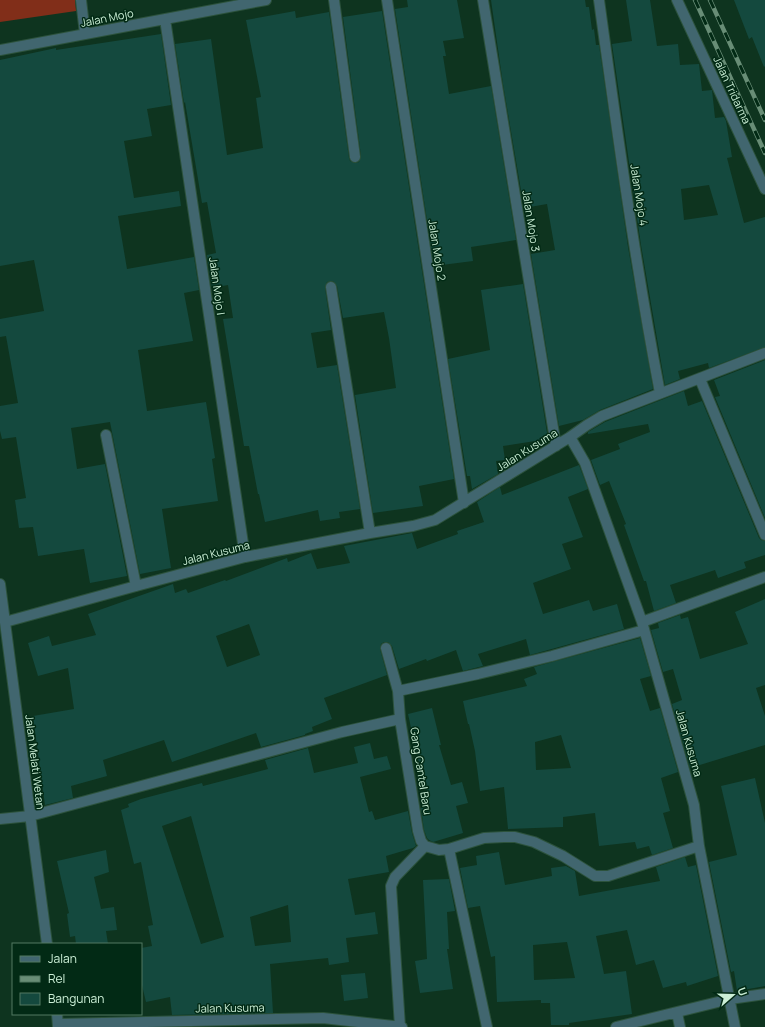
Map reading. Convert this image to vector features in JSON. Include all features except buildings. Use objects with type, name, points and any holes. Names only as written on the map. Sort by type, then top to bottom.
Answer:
[{"type":"street","points":[[81,0],[85,34]]},
{"type":"street","name":"Jalan Mojo","points":[[0,50],[266,0]]},
{"type":"street","points":[[334,0],[356,157]]},
{"type":"street","name":"Jalan Mojo 2","points":[[387,0],[464,503]]},
{"type":"street","name":"Jalan Mojo 3","points":[[483,0],[556,446]]},
{"type":"street","name":"Jalan Mojo 4","points":[[599,0],[620,157],[660,393]]},
{"type":"street","name":"Jalan Tridarma","points":[[677,0],[765,189]]},
{"type":"street","name":"Jalan Mojo I","points":[[165,19],[245,557]]},
{"type":"street","points":[[331,287],[370,533]]},
{"type":"street","points":[[570,436],[602,416],[765,353]]},
{"type":"street","points":[[700,379],[765,535]]},
{"type":"street","points":[[106,435],[136,586]]},
{"type":"street","name":"Jalan Kusuma","points":[[5,622],[245,557],[413,526],[435,520],[570,436],[585,462],[643,626],[694,805],[699,846],[735,1027]]},
{"type":"street","points":[[398,691],[478,674],[643,626],[765,578]]},
{"type":"street","name":"Jalan Melati Wetan","points":[[0,584],[47,943]]},
{"type":"street","points":[[386,648],[398,691],[400,719]]},
{"type":"street","name":"Gang Cantel Baru","points":[[0,819],[30,816],[342,732],[400,719],[418,831],[421,841],[425,846]]},
{"type":"street","points":[[401,1027],[391,886],[395,877],[425,846],[439,850],[449,849],[484,838],[515,838],[534,842],[563,856],[595,876],[608,876],[699,846]]},
{"type":"street","points":[[449,849],[487,1027]]},
{"type":"street","points":[[616,1027],[730,999],[765,994]]},
{"type":"street","points":[[677,1013],[680,1027]]},
{"type":"street","name":"Jalan Kusuma","points":[[58,1022],[323,1018],[401,1027]]},
{"type":"shaded area","points":[[0,0],[75,0],[76,11],[0,22]]},
{"type":"railway","points":[[695,0],[765,153]]},
{"type":"railway","points":[[710,0],[765,120]]}]
